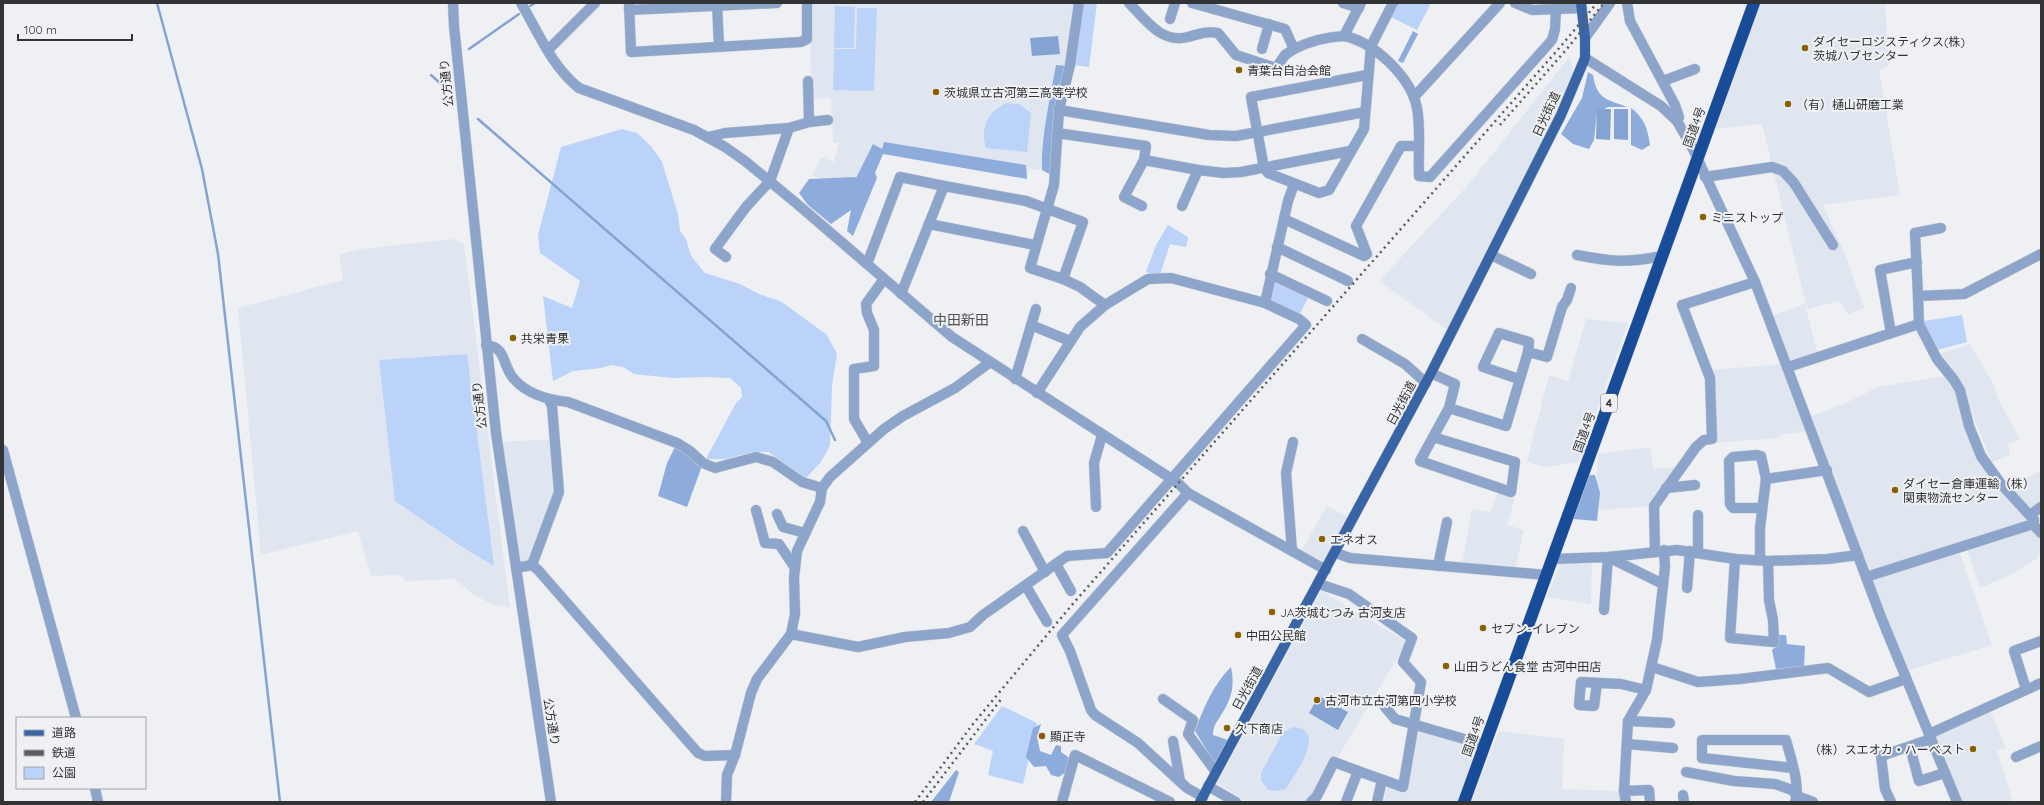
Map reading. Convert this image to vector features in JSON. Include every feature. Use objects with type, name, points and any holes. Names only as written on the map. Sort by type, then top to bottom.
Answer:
[{"type":"highway","name":"国道4号","points":[[1464,802],[1754,3]]},
{"type":"main road","name":"日光街道","points":[[1202,799],[1336,553],[1426,383],[1561,114],[1585,58],[1582,5]]},
{"type":"street","name":"公方通り","points":[[453,3],[496,433],[551,802]]},
{"type":"street","points":[[521,3],[559,67],[569,80],[579,88],[668,120],[708,137],[745,161],[770,181],[952,337],[989,363],[1171,479],[1188,493],[1326,570]]},
{"type":"street","points":[[548,50],[595,3]]},
{"type":"street","points":[[777,3],[629,6],[631,52],[801,42],[807,39],[807,3]]},
{"type":"street","points":[[1079,3],[1070,65],[1059,110],[1054,185],[1035,245],[1030,268],[1063,279],[1080,287],[1105,305]]},
{"type":"street","points":[[1129,3],[1146,22],[1159,32],[1170,37],[1180,38],[1200,32],[1218,33],[1236,55],[1276,68],[1285,55],[1294,49],[1308,42],[1332,36],[1344,36],[1360,40],[1371,46],[1379,52],[1400,76],[1414,97],[1417,109],[1419,176],[1430,177],[1552,40],[1555,29],[1556,9]]},
{"type":"street","points":[[1170,19],[1175,3]]},
{"type":"street","points":[[1193,3],[1285,29],[1294,49]]},
{"type":"street","points":[[1343,3],[1360,5],[1344,36]]},
{"type":"street","points":[[1368,75],[1251,97],[1259,133],[1264,168],[1268,173],[1319,193],[1329,190],[1364,129],[1371,46],[1393,3]]},
{"type":"street","points":[[1414,97],[1500,3]]},
{"type":"street","points":[[1515,3],[1532,10],[1556,9],[1582,5]]},
{"type":"street","points":[[1585,38],[1610,3]]},
{"type":"street","points":[[1627,3],[1630,21],[1675,105],[1679,117],[1677,121]]},
{"type":"street","points":[[717,4],[720,47]]},
{"type":"street","points":[[1262,49],[1269,24]]},
{"type":"street","points":[[1585,58],[1661,106],[1677,121],[1697,160],[1755,282],[1866,577],[1957,802]]},
{"type":"street","points":[[1663,81],[1695,69]]},
{"type":"street","points":[[808,81],[809,122]]},
{"type":"street","points":[[1059,110],[1209,135],[1236,136],[1259,133],[1365,112]]},
{"type":"street","points":[[708,137],[725,133],[789,128],[809,122],[828,120]]},
{"type":"street","points":[[726,257],[714,248],[770,181],[789,128]]},
{"type":"street","points":[[1057,133],[1146,146],[1144,160],[1124,197],[1142,206]]},
{"type":"street","points":[[1284,218],[1364,256],[1367,254],[1356,226],[1401,146],[1418,146]]},
{"type":"street","points":[[1144,160],[1198,170],[1224,173],[1264,168],[1350,151]]},
{"type":"street","points":[[1705,177],[1772,167],[1784,171],[1794,183],[1833,245]]},
{"type":"street","points":[[1182,206],[1198,170]]},
{"type":"street","points":[[867,264],[900,177],[1026,200],[1047,210],[1083,222],[1063,279]]},
{"type":"street","points":[[1265,303],[1270,274],[1294,184]]},
{"type":"street","points":[[901,294],[944,186]]},
{"type":"street","points":[[929,224],[1035,245]]},
{"type":"street","points":[[1941,228],[1914,233],[1917,262],[1919,324],[1937,359],[1960,390],[1969,426],[1981,456],[2001,484],[2041,534]]},
{"type":"street","points":[[1277,247],[1348,281]]},
{"type":"street","points":[[1918,296],[1964,294],[2041,254]]},
{"type":"street","points":[[1491,255],[1530,274]]},
{"type":"street","points":[[1577,255],[1608,261],[1632,262],[1662,256]]},
{"type":"street","points":[[1891,333],[1880,270],[1917,262]]},
{"type":"street","points":[[1270,274],[1327,302]]},
{"type":"street","points":[[791,634],[858,647],[905,637],[949,633],[970,628],[983,615],[1067,556],[1107,553],[1306,325],[1300,319],[1265,303],[1171,278],[1158,277],[1148,280],[1105,305],[1080,327],[1037,393]]},
{"type":"street","points":[[868,442],[854,419],[854,369],[874,366],[874,330],[867,313],[866,304],[884,279]]},
{"type":"street","points":[[1626,802],[1624,791],[1628,721],[1646,690],[1652,667],[1657,640],[1663,584],[1654,506],[1696,447],[1704,440],[1712,439],[1710,378],[1682,305],[1755,282]]},
{"type":"street","points":[[1528,352],[1547,357],[1562,307],[1567,300],[1571,288]]},
{"type":"street","points":[[1015,379],[1036,309]]},
{"type":"street","points":[[1788,367],[1919,324]]},
{"type":"street","points":[[1031,325],[1070,341]]},
{"type":"street","points":[[1449,408],[1506,426],[1519,378],[1528,352],[1529,342],[1499,333],[1488,353],[1483,367],[1519,378]]},
{"type":"street","points":[[1362,339],[1405,364],[1426,383]]},
{"type":"street","points":[[486,345],[494,346],[499,349],[515,380],[549,400],[568,402],[677,443],[703,463],[715,468],[756,457],[773,462],[802,482],[822,488]]},
{"type":"street","points":[[726,802],[727,775],[735,755],[751,693],[757,679],[791,634],[795,614],[795,568],[797,551],[820,502],[822,488],[830,477],[868,442],[903,416],[955,388],[989,363]]},
{"type":"street","points":[[1431,373],[1455,384],[1449,408],[1433,437],[1420,461],[1511,492],[1515,462],[1433,437]]},
{"type":"street","points":[[532,565],[559,492],[552,406],[549,400]]},
{"type":"street","points":[[1096,506],[1094,463],[1102,435]]},
{"type":"street","points":[[1292,551],[1286,473],[1293,442]]},
{"type":"street","points":[[3,450],[76,717]]},
{"type":"street","points":[[1735,559],[1730,638],[1774,642],[1773,620],[1764,560],[1762,508],[1766,479],[1761,456],[1733,457],[1729,461],[1730,504],[1733,508],[1762,508]]},
{"type":"street","points":[[1766,479],[1826,470]]},
{"type":"street","points":[[1666,488],[1695,485]]},
{"type":"street","points":[[1188,493],[1062,635],[1070,651],[1091,710],[1095,715],[1138,743],[1187,788],[1202,799]]},
{"type":"street","points":[[1866,577],[2031,520],[2041,507]]},
{"type":"street","points":[[756,510],[765,543],[780,544],[795,568]]},
{"type":"street","points":[[777,514],[783,527],[805,532]]},
{"type":"street","points":[[1686,588],[1694,552],[1698,515]]},
{"type":"street","points":[[1438,566],[1447,522]]},
{"type":"street","points":[[1023,531],[1045,572]]},
{"type":"street","points":[[1553,559],[1608,557],[1660,551],[1694,552],[1735,559],[1764,560],[1828,559],[1858,555]]},
{"type":"street","points":[[1336,553],[1350,558],[1546,575]]},
{"type":"street","points":[[1608,557],[1663,584]]},
{"type":"street","points":[[1604,610],[1608,557]]},
{"type":"street","points":[[1056,564],[1071,591]]},
{"type":"street","points":[[516,568],[532,565]]},
{"type":"street","points":[[532,565],[591,629],[698,753],[705,756],[735,755]]},
{"type":"street","points":[[1311,802],[1317,796],[1334,762],[1404,787],[1421,682],[1403,662],[1412,638],[1349,594],[1319,584]]},
{"type":"street","points":[[1026,586],[1047,622]]},
{"type":"street","points":[[2026,689],[2014,651],[2041,641]]},
{"type":"street","points":[[1652,667],[1698,682],[1740,679],[1828,668],[1869,692],[1906,679]]},
{"type":"street","points":[[1598,683],[1621,684],[1646,690]]},
{"type":"street","points":[[1891,802],[1885,789],[1880,756],[1910,747],[2041,683]]},
{"type":"street","points":[[1163,699],[1193,720],[1188,734],[1216,772]]},
{"type":"street","points":[[1385,707],[1395,719],[1414,726],[1485,745]]},
{"type":"street","points":[[1628,721],[1670,723]]},
{"type":"street","points":[[1793,768],[1702,758],[1702,740],[1786,740],[1793,768],[1796,799]]},
{"type":"street","points":[[1173,741],[1180,781]]},
{"type":"street","points":[[1627,744],[1673,748]]},
{"type":"street","points":[[2016,757],[2041,746]]},
{"type":"street","points":[[1910,747],[1919,781],[1945,773]]},
{"type":"street","points":[[1062,802],[1075,755],[1170,802]]},
{"type":"street","points":[[1346,802],[1358,771]]},
{"type":"street","points":[[1686,772],[1734,782],[1775,784],[1792,790],[1796,799]]},
{"type":"street","points":[[1377,802],[1382,780]]},
{"type":"street","points":[[1208,786],[1236,802]]},
{"type":"street","points":[[95,789],[98,802]]},
{"type":"street","points":[[1624,791],[1649,790],[1650,802]]},
{"type":"street","points":[[1796,799],[1813,802]]},
{"type":"shaded area","name":"茨城県立古河第三高等学校","points":[[810,3],[1076,3],[1051,172],[1028,168],[1027,176],[876,149],[855,183],[839,177],[835,184],[812,175],[821,157],[834,162],[839,143],[833,142],[831,99],[811,98]]},
{"type":"shaded area","points":[[1759,3],[1885,3],[1889,66],[1879,69],[1900,195],[1823,205],[1847,259],[1864,308],[1848,314],[1839,301],[1807,309],[1762,124],[1716,129]]},
{"type":"shaded area","points":[[1413,31],[1418,34],[1403,63],[1398,61]]},
{"type":"shaded area","points":[[1058,36],[1060,54],[1032,56],[1030,38]]},
{"type":"shaded area","points":[[1570,56],[1573,73],[1568,99],[1449,331],[1379,281],[1468,185]]},
{"type":"shaded area","points":[[1056,65],[1067,66],[1051,175],[1042,170],[1042,157],[1046,118]]},
{"type":"shaded area","points":[[1588,72],[1593,75],[1600,94],[1609,100],[1627,107],[1608,107],[1597,113],[1594,140],[1589,149],[1573,144],[1561,134],[1582,98]]},
{"type":"shaded area","points":[[1631,108],[1639,115],[1645,124],[1648,134],[1650,145],[1642,150],[1631,145]]},
{"type":"shaded area","points":[[1597,109],[1611,109],[1610,140],[1596,139]]},
{"type":"shaded area","points":[[1614,109],[1628,109],[1628,140],[1614,139]]},
{"type":"shaded area","points":[[884,142],[1026,165],[1027,179],[883,154],[875,173],[877,178],[853,236],[847,231],[851,210],[831,224],[808,205],[799,193],[809,179],[856,178],[873,144],[882,149]]},
{"type":"shaded area","points":[[452,239],[464,244],[510,608],[499,605],[496,607],[475,595],[453,578],[407,581],[399,575],[371,576],[358,531],[261,555],[238,308],[343,280],[339,255],[360,249]]},
{"type":"shaded area","points":[[1805,304],[1817,352],[1789,362],[1772,316]]},
{"type":"shaded area","points":[[1586,319],[1628,323],[1578,462],[1546,467],[1527,462],[1549,375],[1568,381]]},
{"type":"shaded area","points":[[1970,344],[1993,383],[1999,401],[2020,439],[2008,444],[2010,455],[1992,462],[1973,416],[1965,389],[1938,354]]},
{"type":"shaded area","points":[[1784,364],[1808,431],[1780,435],[1779,438],[1712,443],[1710,370]]},
{"type":"shaded area","points":[[1944,376],[1960,390],[1981,456],[2017,501],[2026,521],[1867,574],[1812,416],[1850,401],[1878,387]]},
{"type":"shaded area","points":[[553,439],[559,489],[530,562],[518,564],[501,442]]},
{"type":"shaded area","points":[[677,443],[703,463],[687,507],[658,496],[667,463]]},
{"type":"shaded area","points":[[1650,447],[1653,469],[1682,467],[1653,506],[1600,510],[1597,481],[1598,454]]},
{"type":"shaded area","points":[[2041,471],[2041,529],[2008,486]]},
{"type":"shaded area","points":[[1589,475],[1595,475],[1600,493],[1597,521],[1573,519]]},
{"type":"shaded area","points":[[1498,492],[1515,498],[1507,525],[1524,530],[1515,569],[1462,565],[1472,509],[1491,512]]},
{"type":"shaded area","points":[[1327,506],[1351,519],[1325,564],[1301,551]]},
{"type":"shaded area","points":[[2032,527],[2041,538],[2041,549],[2038,558],[2012,574],[1980,588],[1967,549]]},
{"type":"shaded area","points":[[1958,548],[1992,645],[1907,671],[1869,576]]},
{"type":"shaded area","points":[[1592,558],[1591,604],[1547,597],[1561,562]]},
{"type":"shaded area","name":"古河市立古河第四小学校","points":[[1321,591],[1407,642],[1338,757],[1312,795],[1305,802],[1248,802],[1217,783]]},
{"type":"shaded area","points":[[1777,635],[1786,635],[1787,644],[1805,646],[1804,666],[1776,669],[1772,650],[1779,644]]},
{"type":"shaded area","points":[[1231,667],[1233,680],[1232,692],[1225,709],[1215,726],[1213,735],[1228,740],[1215,764],[1195,731],[1205,705],[1214,688]]},
{"type":"shaded area","points":[[1319,696],[1348,712],[1338,730],[1309,713]]},
{"type":"shaded area","points":[[1989,709],[2006,748],[1997,751],[2013,802],[1961,802],[1933,732]]},
{"type":"shaded area","points":[[1041,724],[1037,737],[1040,751],[1051,755],[1056,745],[1061,746],[1061,752],[1071,759],[1067,771],[1059,777],[1051,775],[1046,766],[1034,767],[1026,757],[1033,728]]},
{"type":"shaded area","points":[[1415,729],[1476,747],[1458,802],[1384,802],[1387,787],[1407,792]]},
{"type":"shaded area","points":[[1499,731],[1564,739],[1562,789],[1619,791],[1621,802],[1471,802]]},
{"type":"shaded area","points":[[956,770],[959,772],[949,802],[931,802]]},
{"type":"green space","points":[[1082,3],[1097,3],[1089,67],[1074,65]]},
{"type":"green space","points":[[1396,3],[1431,3],[1417,30],[1389,16]]},
{"type":"green space","points":[[835,6],[855,7],[854,48],[834,48]]},
{"type":"green space","points":[[857,8],[877,8],[874,91],[833,90],[834,49],[856,49]]},
{"type":"green space","points":[[1006,103],[1019,104],[1031,113],[1027,152],[986,148],[984,134],[987,122],[994,111]]},
{"type":"green space","points":[[622,129],[637,133],[651,146],[662,162],[678,214],[680,231],[686,239],[691,256],[705,273],[740,284],[759,294],[782,302],[827,335],[837,354],[832,385],[830,445],[821,462],[806,478],[768,452],[753,452],[726,459],[706,459],[736,403],[742,397],[741,388],[730,378],[674,378],[643,375],[634,374],[623,367],[611,365],[601,368],[573,371],[553,381],[543,296],[572,308],[580,281],[540,253],[538,235],[561,147]]},
{"type":"green space","points":[[1168,225],[1188,237],[1186,247],[1170,244],[1160,275],[1146,272],[1156,245]]},
{"type":"green space","points":[[1271,277],[1309,296],[1299,316],[1266,302]]},
{"type":"green space","points":[[1962,315],[1967,342],[1937,350],[1925,330],[1924,321]]},
{"type":"green space","points":[[467,354],[494,566],[464,548],[395,501],[379,360]]},
{"type":"green space","points":[[1002,706],[1037,723],[1023,784],[988,775],[993,751],[974,744]]},
{"type":"green space","points":[[1293,727],[1303,730],[1308,736],[1309,744],[1306,754],[1286,789],[1276,791],[1268,790],[1261,780],[1261,773],[1283,732]]},
{"type":"waterway","points":[[157,3],[202,169],[218,254],[280,802]]},
{"type":"waterway","points":[[530,6],[535,3]]},
{"type":"waterway","points":[[469,49],[519,14]]},
{"type":"waterway","points":[[431,75],[450,92]]},
{"type":"waterway","points":[[478,119],[826,421],[835,440]]},
{"type":"railway","points":[[915,802],[973,724],[1071,606],[1597,3]]},
{"type":"railway","points":[[1500,125],[1566,50],[1604,3]]},
{"type":"railway","points":[[923,802],[1002,698]]},
{"type":"place","name":"ダイセーロジスティクス(株) 茨城ハブセンター","points":[[1805,48]]},
{"type":"place","name":"青葉台自治会館","points":[[1239,70]]},
{"type":"place","name":"茨城県立古河第三高等学校","points":[[936,92]]},
{"type":"place","name":"（有）樋山研磨工業","points":[[1788,104]]},
{"type":"place","name":"ミニストップ","points":[[1703,217]]},
{"type":"place","name":"共栄青果","points":[[513,338]]},
{"type":"place","name":"ダイセー倉庫運輸（株） 関東物流センター","points":[[1895,490]]},
{"type":"place","name":"エネオス","points":[[1322,539]]},
{"type":"place","name":"JA茨城むつみ 古河支店","points":[[1272,612]]},
{"type":"place","name":"セブン-イレブン","points":[[1483,628]]},
{"type":"place","name":"中田公民館","points":[[1238,635]]},
{"type":"place","name":"山田うどん食堂 古河中田店","points":[[1446,666]]},
{"type":"place","name":"古河市立古河第四小学校","points":[[1317,700]]},
{"type":"place","name":"久下商店","points":[[1227,728]]},
{"type":"place","name":"顯正寺","points":[[1042,736]]},
{"type":"place","name":"（株）スエオカ・ハーベスト","points":[[1973,749]]},
{"type":"district","name":"中田新田","points":[[961,320]]}]
